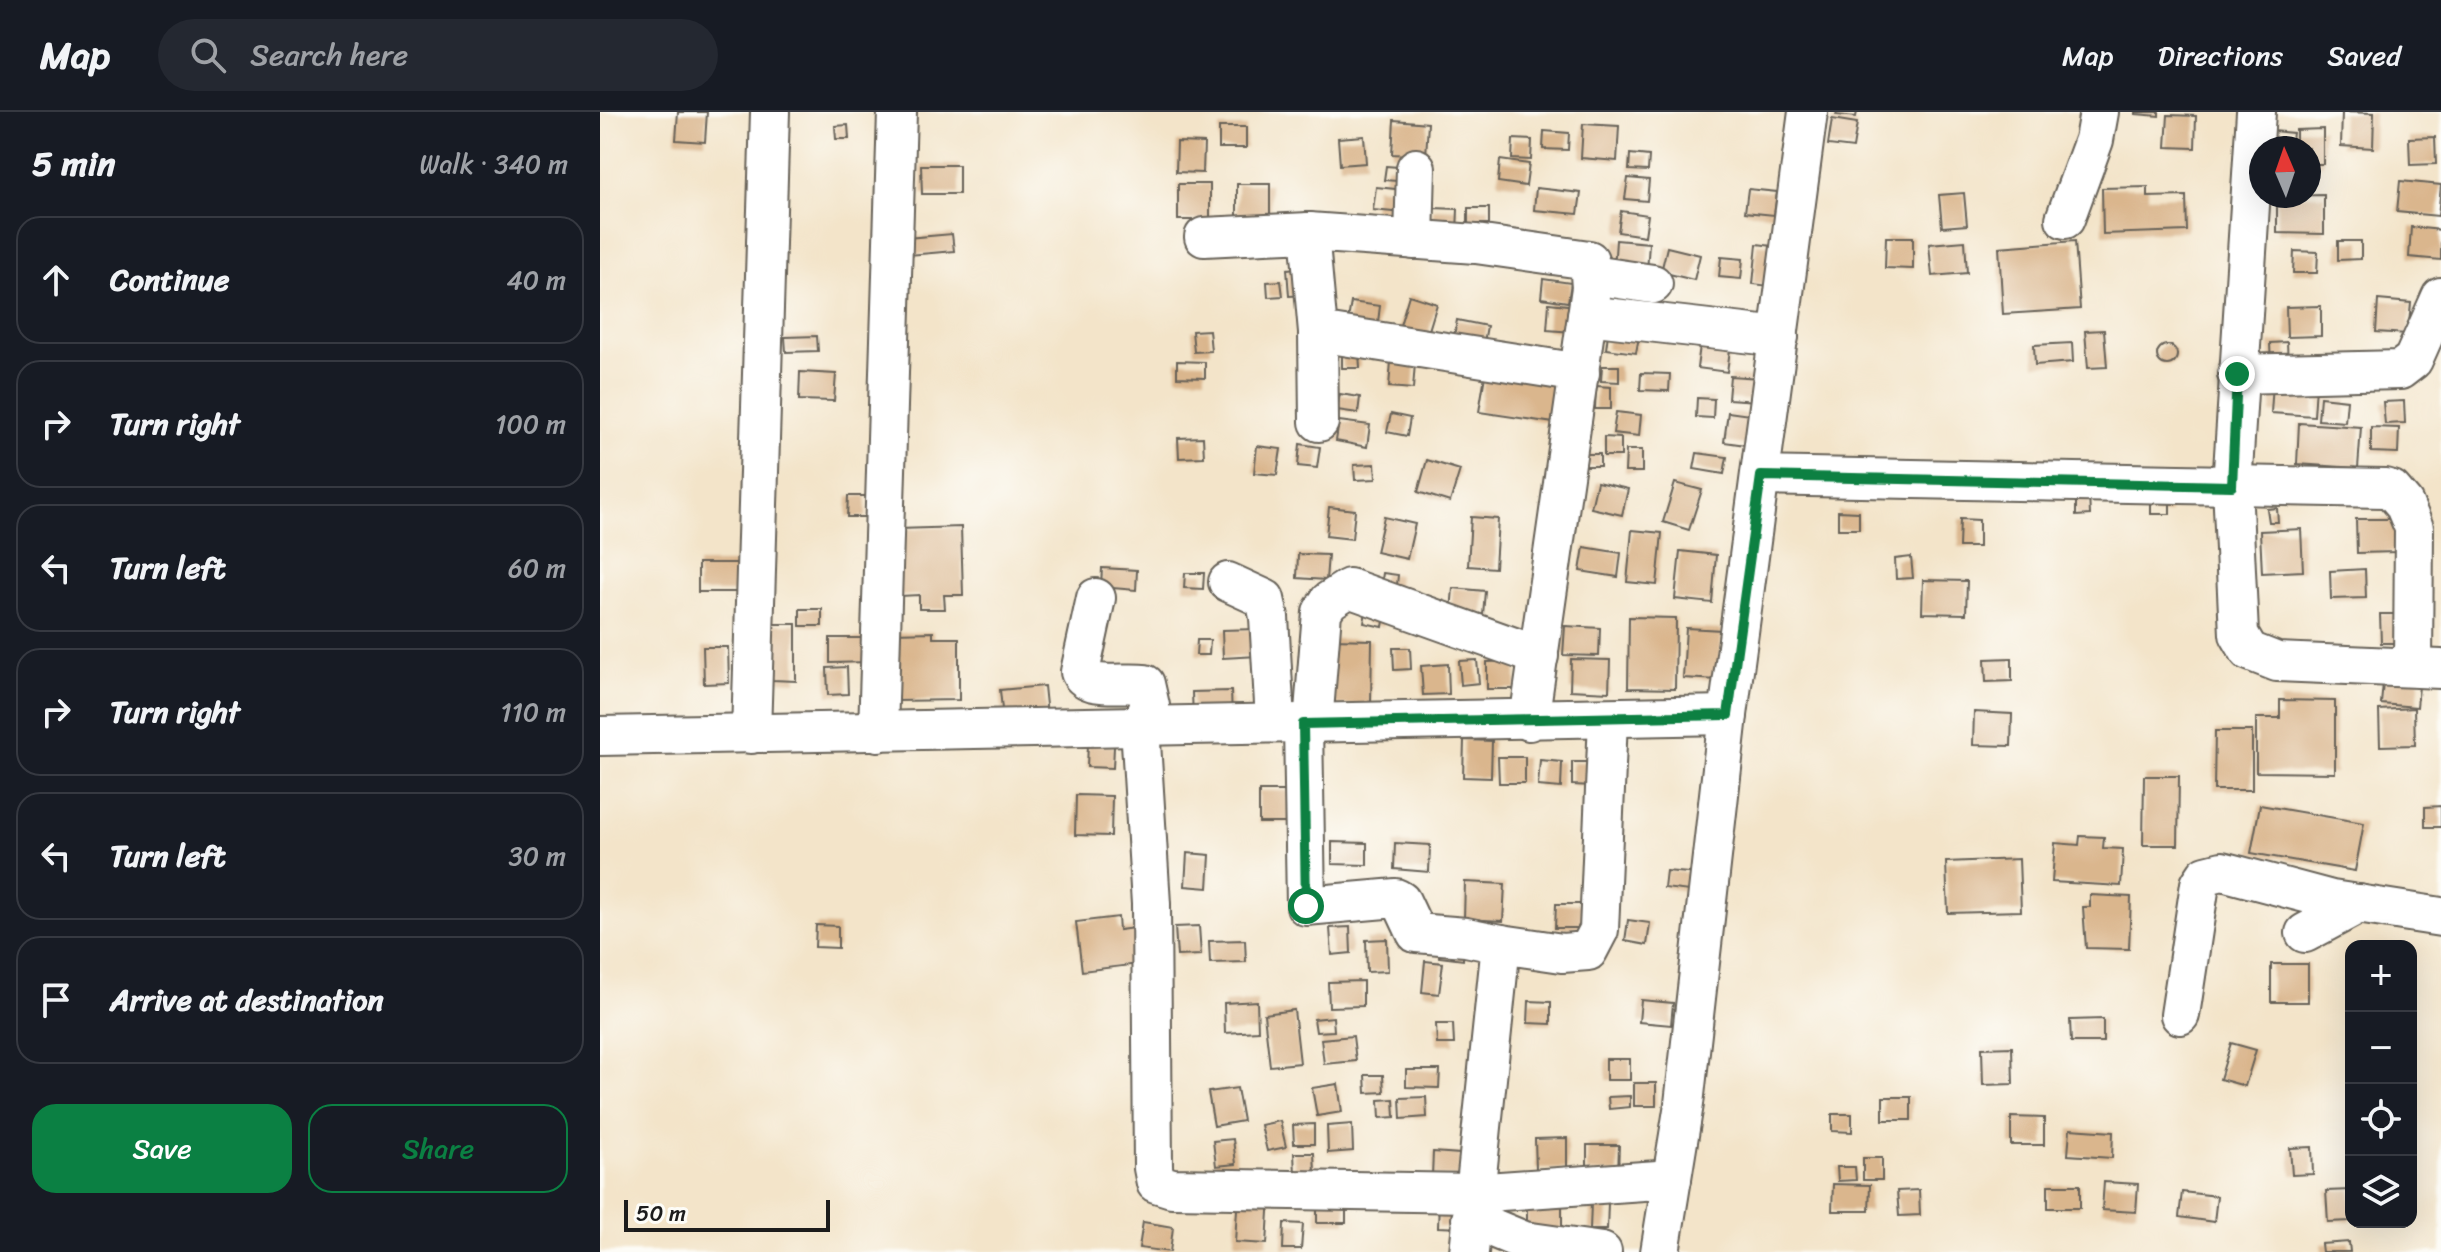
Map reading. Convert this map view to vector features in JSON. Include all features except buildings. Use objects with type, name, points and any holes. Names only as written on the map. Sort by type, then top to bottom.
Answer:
[{"type":"street","points":[[751,734],[770,112]]},
{"type":"street","points":[[878,732],[897,112]]},
{"type":"street","points":[[1660,1252],[1672,1179],[1728,715],[1776,477],[1779,337],[1808,112]]},
{"type":"street","points":[[2065,219],[2094,140],[2099,112]]},
{"type":"street","points":[[1776,477],[1831,477],[2232,486],[2392,490],[2404,504],[2414,528],[2427,667],[2277,662],[2249,651],[2239,634],[2232,486],[2256,112]]},
{"type":"street","points":[[1414,240],[1416,168]]},
{"type":"street","points":[[1309,232],[1318,332],[1319,422]]},
{"type":"street","points":[[1204,237],[1309,232],[1414,240],[1589,260],[1592,275],[1580,373],[1529,721]]},
{"type":"street","points":[[1592,275],[1653,284]]},
{"type":"street","points":[[2237,374],[2400,370],[2413,360],[2441,297]]},
{"type":"street","points":[[1587,315],[1779,337]]},
{"type":"street","points":[[1318,332],[1580,373]]},
{"type":"street","points":[[1228,582],[1265,599],[1297,723],[1306,906],[1396,898],[1401,901],[1416,933],[1466,937],[1562,953],[1588,951],[1599,930],[1608,719]]},
{"type":"street","points":[[1297,723],[1322,612],[1329,601],[1349,588],[1539,656]]},
{"type":"street","points":[[1096,598],[1080,672],[1092,684],[1123,681],[1145,684],[1150,706],[1140,726],[1151,904],[1156,1183],[1172,1188],[1471,1221],[1524,1241],[1602,1252]]},
{"type":"street","points":[[600,736],[1728,715]]},
{"type":"street","points":[[2180,1015],[2200,884],[2206,875],[2222,871],[2359,904],[2441,917]]},
{"type":"street","points":[[2305,933],[2359,904]]},
{"type":"street","points":[[1471,1221],[1501,944]]},
{"type":"street","points":[[1471,1221],[1672,1179]]},
{"type":"route","points":[[1306,906],[1303,901],[1303,724],[1728,715],[1761,476],[2232,486],[2237,374]]}]
